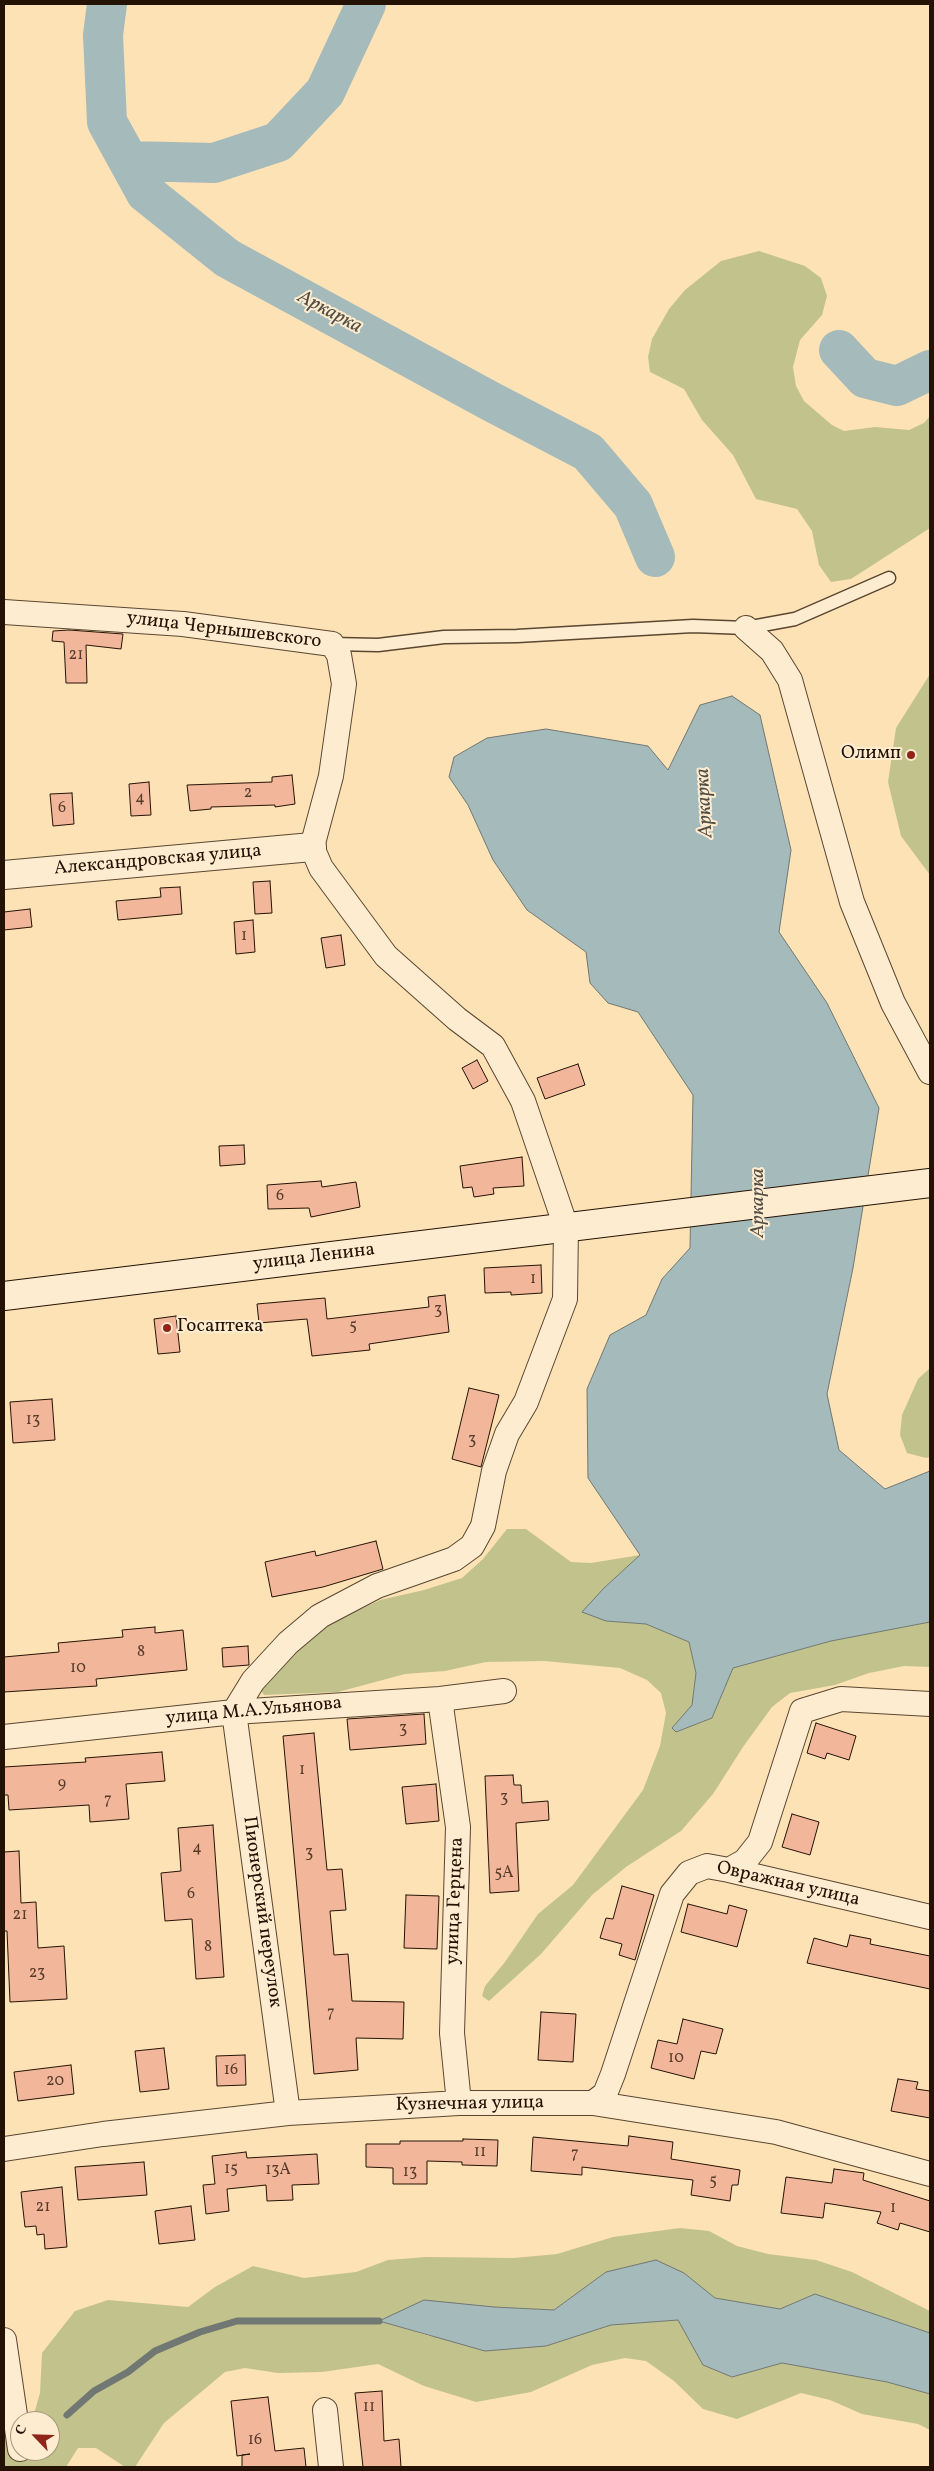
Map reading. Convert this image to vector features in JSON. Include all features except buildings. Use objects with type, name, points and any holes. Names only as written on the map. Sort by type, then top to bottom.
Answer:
[{"type":"main road","name":"Александровская улица","points":[[4,875],[312,847]]},
{"type":"main road","name":"улица Ленина","points":[[4,1296],[917,1185]]},
{"type":"street","name":"улица Чернышевского","points":[[4,612],[183,624],[332,644],[339,655],[344,684],[331,776],[312,847]]},
{"type":"street","points":[[746,628],[772,651],[790,680],[807,732],[852,902],[893,1003],[930,1072]]},
{"type":"street","points":[[234,1712],[254,1681],[288,1643],[320,1616],[377,1586],[454,1559],[472,1546],[483,1526],[494,1471],[507,1434],[526,1402],[564,1299],[566,1227],[544,1157],[523,1101],[493,1046],[457,1019],[386,956],[321,868],[312,847]]},
{"type":"street","name":"улица М.А.Ульянова","points":[[4,1737],[234,1712],[440,1699],[504,1690]]},
{"type":"street","points":[[729,1870],[745,1861],[760,1842],[802,1711],[841,1698],[930,1704]]},
{"type":"street","name":"улица Герцена","points":[[440,1699],[458,1827],[452,2033],[459,2104]]},
{"type":"street","name":"Пионерский переулок","points":[[234,1712],[288,2113]]},
{"type":"street","name":"Овражная улица","points":[[593,2103],[605,2094],[672,1894],[689,1873],[707,1866],[729,1870],[930,1917]]},
{"type":"street","name":"Кузнечная улица","points":[[4,2148],[103,2134],[288,2113],[459,2104],[593,2103],[776,2132],[930,2174]]},
{"type":"street","points":[[4,2340],[14,2411]]},
{"type":"street","points":[[325,2410],[331,2467]]},
{"type":"lane","points":[[332,644],[378,645],[444,637],[517,636],[693,626],[746,628],[795,619],[890,578]]},
{"type":"green space","points":[[759,251],[805,266],[821,278],[827,296],[822,315],[800,340],[793,367],[796,386],[804,401],[832,425],[844,431],[875,427],[909,430],[924,423],[930,416],[930,528],[851,579],[831,582],[819,565],[812,531],[797,509],[756,499],[733,455],[702,420],[684,389],[650,372],[648,357],[652,339],[669,309],[685,290],[721,261]]},
{"type":"green space","name":"Олимп","points":[[930,674],[930,875],[901,836],[888,782],[896,728]]},
{"type":"green space","points":[[930,1368],[930,1457],[926,1458],[907,1453],[900,1435],[902,1415],[918,1379]]},
{"type":"green space","points":[[507,1529],[526,1529],[571,1562],[591,1563],[640,1555],[604,1588],[606,1621],[646,1624],[689,1642],[696,1673],[692,1706],[672,1728],[676,1732],[712,1718],[733,1668],[831,1641],[930,1622],[930,1667],[904,1666],[869,1673],[835,1685],[790,1693],[772,1707],[743,1747],[713,1794],[681,1831],[626,1867],[592,1895],[541,1954],[489,2001],[482,1996],[485,1986],[505,1962],[538,1914],[573,1885],[643,1790],[660,1746],[666,1713],[661,1693],[647,1680],[620,1668],[544,1661],[486,1662],[445,1671],[405,1674],[338,1692],[264,1695],[259,1687],[270,1674],[329,1624],[380,1600],[424,1590],[462,1578],[483,1559]]},
{"type":"green space","points":[[680,2228],[709,2231],[737,2246],[768,2254],[816,2260],[852,2272],[930,2311],[930,2333],[815,2294],[780,2309],[715,2298],[684,2273],[606,2272],[554,2310],[494,2307],[380,2321],[429,2336],[546,2346],[611,2325],[678,2320],[703,2364],[732,2377],[782,2363],[887,2382],[930,2394],[930,2430],[918,2424],[862,2414],[830,2400],[801,2393],[737,2419],[703,2409],[674,2381],[646,2361],[625,2358],[592,2365],[531,2392],[476,2402],[424,2386],[378,2364],[322,2372],[278,2373],[245,2368],[225,2372],[164,2423],[135,2467],[125,2467],[96,2448],[78,2448],[66,2467],[4,2467],[4,2415],[10,2415],[10,2461],[60,2461],[60,2411],[35,2411],[40,2393],[42,2353],[75,2311],[108,2300],[188,2307],[215,2287],[253,2266],[304,2278],[356,2272],[388,2260],[426,2257],[514,2258],[557,2254],[613,2237]]},
{"type":"water","points":[[732,696],[760,715],[791,850],[779,932],[827,1003],[879,1108],[853,1268],[827,1394],[839,1450],[885,1489],[930,1471],[930,1622],[831,1641],[733,1668],[712,1718],[676,1732],[672,1728],[692,1705],[696,1673],[689,1642],[646,1624],[606,1621],[582,1612],[604,1588],[640,1555],[588,1478],[587,1389],[610,1335],[646,1315],[662,1279],[690,1248],[693,1095],[638,1012],[608,1003],[590,983],[586,952],[527,910],[493,860],[468,805],[449,777],[454,757],[487,738],[546,729],[648,746],[668,770],[700,705]]},
{"type":"water","points":[[656,2260],[684,2273],[715,2298],[780,2309],[815,2294],[930,2333],[930,2394],[887,2382],[782,2363],[732,2377],[703,2365],[678,2320],[611,2325],[546,2346],[485,2351],[379,2321],[424,2300],[494,2307],[554,2310],[606,2272]]},
{"type":"waterway","name":"Аркарка","points":[[107,4],[103,35],[107,122],[146,193],[227,258],[588,452],[633,505],[655,557]]},
{"type":"waterway","points":[[129,161],[214,163],[278,142],[325,92],[366,4]]},
{"type":"waterway","points":[[839,350],[865,378],[897,386],[930,370]]},
{"type":"waterway","points":[[67,2415],[94,2391],[128,2372],[155,2351],[200,2332],[237,2321],[379,2321]]},
{"type":"place","name":"Олимп","points":[[911,755]]},
{"type":"place","name":"Госаптека","points":[[167,1328]]}]
